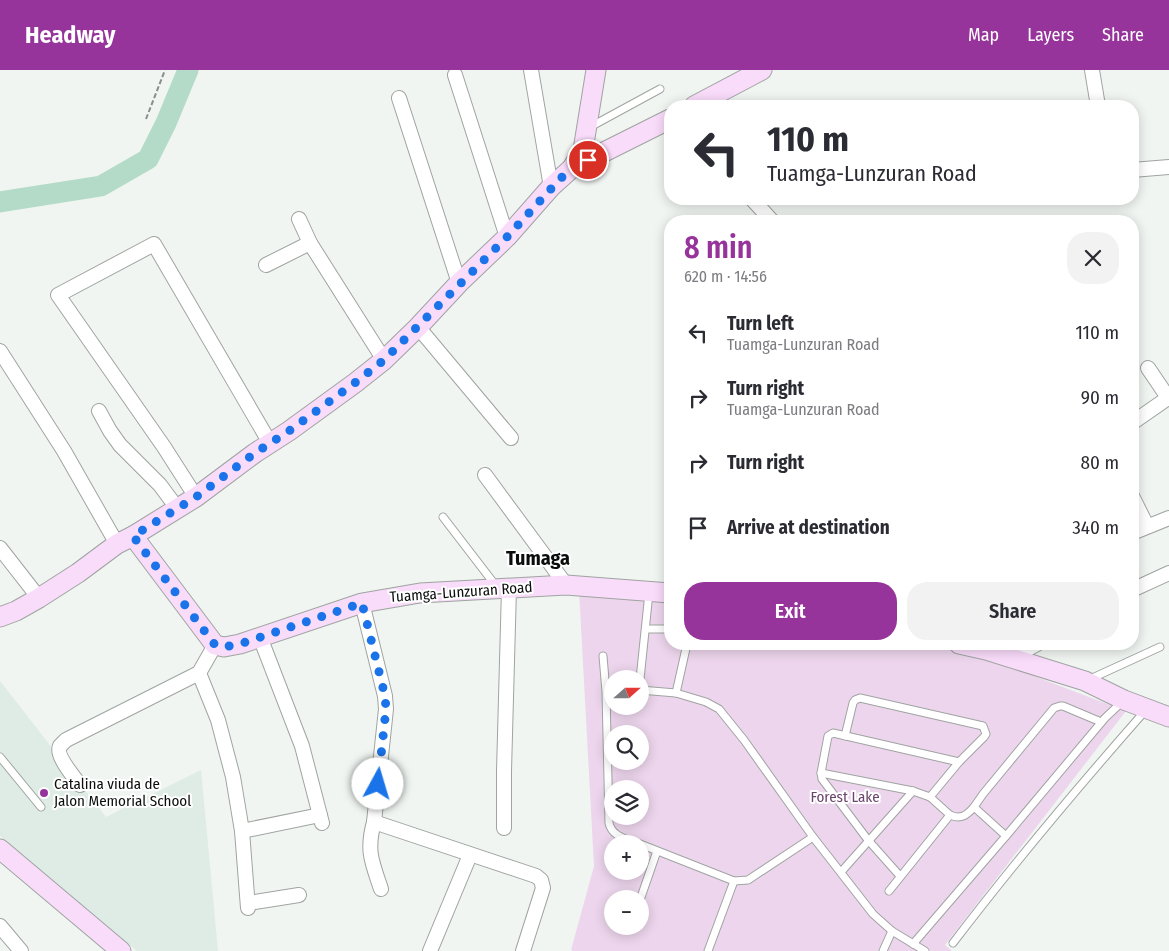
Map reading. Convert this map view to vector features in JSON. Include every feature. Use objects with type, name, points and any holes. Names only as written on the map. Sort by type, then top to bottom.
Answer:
[{"type":"street","points":[[531,70],[552,187]]},
{"type":"street","points":[[0,618],[16,612],[39,598],[125,540],[196,497],[384,360],[418,328],[459,283],[507,237],[552,187],[572,168],[583,150],[596,70]]},
{"type":"street","points":[[711,100],[762,70]]},
{"type":"street","points":[[1092,70],[1097,100]]},
{"type":"street","points":[[455,75],[507,237]]},
{"type":"street","points":[[399,98],[459,283]]},
{"type":"street","points":[[572,168],[664,122]]},
{"type":"street","points":[[1139,169],[1169,167]]},
{"type":"street","points":[[757,205],[767,215]]},
{"type":"street","points":[[299,219],[310,243],[384,360]]},
{"type":"street","points":[[266,265],[310,243]]},
{"type":"street","points":[[196,497],[164,447],[58,295],[154,244],[270,443]]},
{"type":"street","points":[[418,328],[511,438]]},
{"type":"street","points":[[0,351],[64,451],[125,540],[215,645],[199,674],[66,740],[60,746],[59,752],[64,763],[80,785]]},
{"type":"street","points":[[1139,417],[1169,398],[1148,368]]},
{"type":"street","points":[[99,411],[120,445],[160,485],[177,508]]},
{"type":"street","points":[[485,475],[566,585]]},
{"type":"street","points":[[1139,509],[1148,526]]},
{"type":"street","points":[[1139,530],[1169,518]]},
{"type":"street","points":[[0,548],[39,598]]},
{"type":"street","points":[[1139,587],[1169,573]]},
{"type":"street","name":"Tuamga-Lunzuran Road","points":[[215,645],[224,647],[240,644],[362,603],[420,593],[566,585],[664,592]]},
{"type":"street","points":[[503,588],[504,828]]},
{"type":"street","points":[[362,603],[385,696],[386,709],[374,822],[369,839],[371,858],[382,889]]},
{"type":"street","points":[[242,831],[321,819],[302,746],[260,637]]},
{"type":"street","points":[[993,650],[1011,658],[1085,681],[1124,700],[1169,717]]},
{"type":"street","points":[[1011,658],[1026,650]]},
{"type":"street","points":[[199,674],[218,720],[233,777],[242,831],[248,906],[299,895]]},
{"type":"street","points":[[374,822],[536,876],[541,880],[543,888],[523,951]]},
{"type":"street","points":[[0,850],[121,951]]},
{"type":"street","points":[[430,951],[470,855]]},
{"type":"street","points":[[0,926],[21,951]]},
{"type":"lane","points":[[587,128],[660,88]]},
{"type":"lane","points":[[443,517],[503,588]]},
{"type":"lane","points":[[641,670],[649,590]]},
{"type":"lane","points":[[646,629],[664,629]]},
{"type":"lane","points":[[1085,681],[1160,648]]},
{"type":"lane","points":[[676,694],[686,650]]},
{"type":"lane","points":[[603,656],[605,670]]},
{"type":"lane","points":[[649,691],[676,694],[706,702],[719,709],[873,914],[892,931],[924,951]]},
{"type":"lane","points":[[845,736],[853,703],[860,698],[983,726],[986,734],[959,762],[930,797]]},
{"type":"lane","points":[[913,944],[1101,722],[1124,700]]},
{"type":"lane","points":[[821,773],[930,797],[950,815],[956,818],[962,817],[968,814],[974,807],[1054,708],[1063,706],[1101,722]]},
{"type":"lane","points":[[953,943],[1094,769],[1147,708]]},
{"type":"lane","points":[[609,715],[609,823],[611,831],[616,835]]},
{"type":"lane","points":[[900,876],[868,840],[825,784],[821,773],[828,736],[833,733],[959,762]]},
{"type":"lane","points":[[0,757],[41,807]]},
{"type":"lane","points":[[841,872],[913,792]]},
{"type":"lane","points":[[974,807],[1006,836]]},
{"type":"lane","points":[[889,891],[950,815]]},
{"type":"lane","points":[[649,848],[734,881],[748,880],[813,836]]},
{"type":"lane","points":[[644,890],[658,851]]},
{"type":"lane","points":[[708,951],[734,881]]},
{"type":"lane","points":[[883,951],[892,931]]},
{"type":"path","points":[[146,119],[164,70]]},
{"type":"shaded area","name":"Catalina viuda de Jalon Memorial School","points":[[0,681],[106,817],[201,770],[218,951],[137,951],[0,836]]},
{"type":"green space","name":"Forest Lake","points":[[579,590],[664,597],[664,650],[956,650],[973,653],[1126,711],[945,945],[952,951],[571,950],[594,866]]},
{"type":"waterway","points":[[0,202],[101,186],[148,159],[166,123],[188,70]]},
{"type":"place","name":"Catalina viuda de Jalon Memorial School","points":[[44,793]]},
{"type":"district","name":"Tumaga","points":[[538,558]]},
{"type":"route","points":[[378,784],[386,709],[385,696],[362,603],[240,644],[224,647],[215,645],[133,536],[196,497],[384,360],[507,237],[560,179],[572,168],[588,160]]}]
